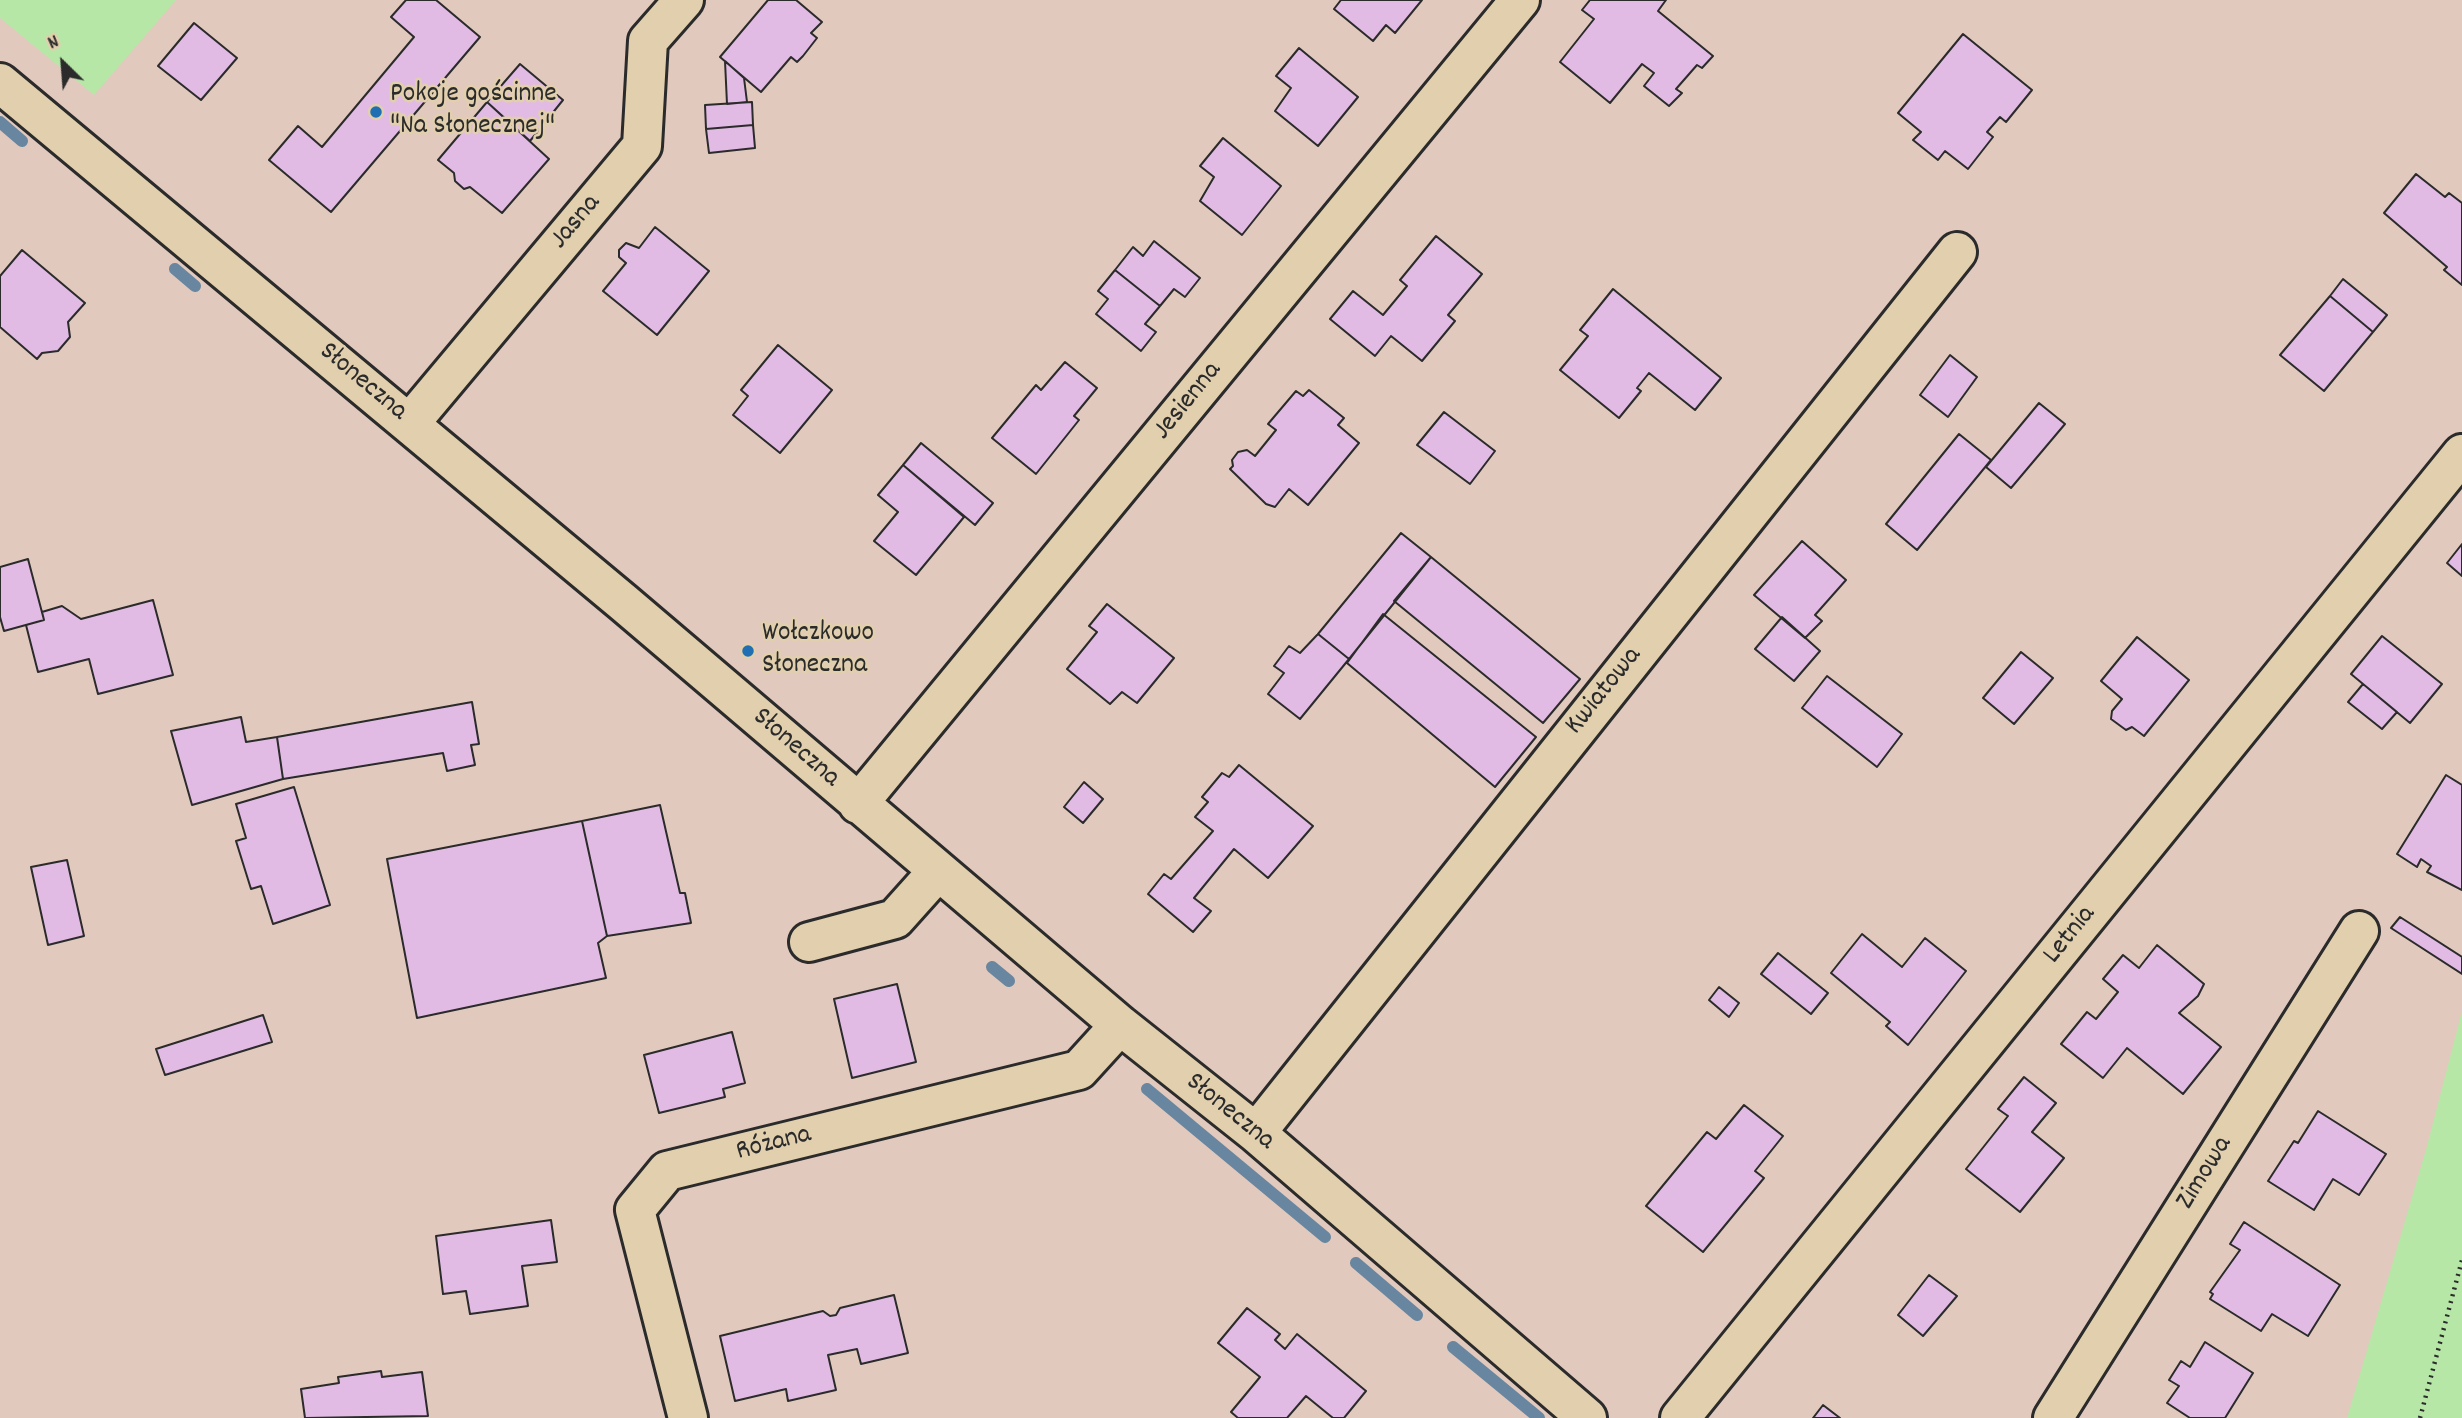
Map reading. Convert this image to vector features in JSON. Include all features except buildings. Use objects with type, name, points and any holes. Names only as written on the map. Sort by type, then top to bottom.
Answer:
[{"type":"street","name":"Jasna","points":[[410,423],[642,146],[648,41],[684,0]]},
{"type":"street","name":"Jesienna","points":[[858,804],[1520,0]]},
{"type":"street","name":"Słoneczna","points":[[0,83],[410,423],[1120,1025],[1256,1133],[1587,1418]]},
{"type":"street","name":"Kwiatowa","points":[[1256,1133],[1956,252]]},
{"type":"street","name":"Letnia","points":[[1680,1418],[2462,454]]},
{"type":"street","points":[[809,942],[895,919],[938,871]]},
{"type":"street","name":"Zimowa","points":[[2053,1418],[2359,931]]},
{"type":"street","name":"Różana","points":[[688,1418],[635,1210],[667,1171],[1079,1070],[1120,1025]]},
{"type":"path","points":[[2420,1418],[2462,1261]]},
{"type":"green space","points":[[0,0],[176,0],[94,95],[0,18]]},
{"type":"green space","points":[[2462,1011],[2462,1418],[2347,1418],[2427,1146]]},
{"type":"waterway","points":[[0,122],[22,141]]},
{"type":"waterway","points":[[175,269],[195,286]]},
{"type":"waterway","points":[[992,967],[1009,981]]},
{"type":"waterway","points":[[1147,1089],[1325,1237]]},
{"type":"waterway","points":[[1356,1263],[1417,1315]]},
{"type":"waterway","points":[[1453,1347],[1539,1418]]},
{"type":"place","name":"Pokoje gościnne \"Na Słonecznej\"","points":[[376,112]]},
{"type":"place","name":"Wołczkowo Słoneczna","points":[[748,651]]}]
